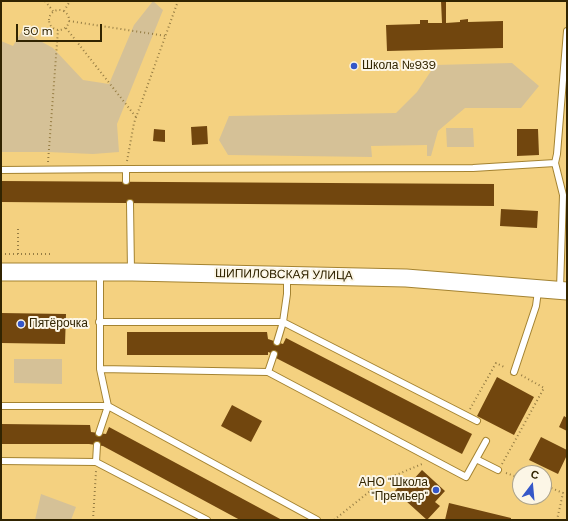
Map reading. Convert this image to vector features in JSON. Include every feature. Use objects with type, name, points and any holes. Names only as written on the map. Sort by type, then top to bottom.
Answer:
[{"type":"main road","name":"ШИПИЛОВСКАЯ УЛИЦА","points":[[1,272],[132,272],[406,278],[563,291]]},
{"type":"lane","points":[[563,291],[565,195],[555,163],[567,32]]},
{"type":"lane","points":[[1,170],[126,168],[473,168],[555,163]]},
{"type":"lane","points":[[126,168],[126,181]]},
{"type":"lane","points":[[130,203],[132,272]]},
{"type":"lane","points":[[99,433],[108,406],[100,369],[100,273]]},
{"type":"lane","points":[[277,342],[283,322],[287,294],[286,275]]},
{"type":"lane","points":[[514,372],[536,306],[539,289]]},
{"type":"lane","points":[[99,322],[283,322],[477,421]]},
{"type":"lane","points":[[268,372],[274,354]]},
{"type":"lane","points":[[100,369],[268,372],[466,477],[486,441]]},
{"type":"lane","points":[[1,406],[108,406],[317,520]]},
{"type":"lane","points":[[96,462],[97,445]]},
{"type":"lane","points":[[476,459],[498,470]]},
{"type":"lane","points":[[1,461],[96,462],[207,520]]},
{"type":"path","points":[[45,1],[53,11]]},
{"type":"path","points":[[64,11],[70,1]]},
{"type":"path","points":[[126,168],[136,117],[178,1]]},
{"type":"path","points":[[53,11],[64,11],[69,17],[66,28]]},
{"type":"path","points":[[53,11],[50,15],[49,23],[51,26],[58,30],[66,28]]},
{"type":"path","points":[[69,21],[166,36]]},
{"type":"path","points":[[66,28],[136,117]]},
{"type":"path","points":[[48,170],[58,30]]},
{"type":"path","points":[[18,229],[18,254]]},
{"type":"path","points":[[1,254],[53,254]]},
{"type":"path","points":[[466,416],[496,363],[544,388],[498,470],[512,475]]},
{"type":"path","points":[[93,520],[96,462]]},
{"type":"path","points":[[334,520],[384,480],[423,463],[440,463]]},
{"type":"path","points":[[552,488],[563,493],[557,520]]},
{"type":"shaded area","points":[[153,1],[163,10],[117,124],[119,152],[93,154],[1,152],[1,41],[13,46],[22,31],[53,48],[83,80],[109,84],[134,25]]},
{"type":"shaded area","points":[[512,63],[539,86],[521,108],[465,108],[438,131],[431,156],[427,156],[427,145],[371,146],[372,157],[228,155],[219,140],[229,116],[396,113],[417,92],[435,65]]},
{"type":"shaded area","points":[[446,128],[473,128],[474,147],[447,147]]},
{"type":"shaded area","points":[[14,359],[62,359],[62,384],[14,383]]},
{"type":"shaded area","points":[[41,494],[76,507],[71,520],[35,520]]},
{"type":"building","points":[[441,1],[446,1],[446,23],[460,22],[460,20],[468,19],[468,22],[503,21],[503,48],[387,51],[386,25],[420,24],[420,20],[428,20],[428,23],[442,23]]},
{"type":"building","points":[[207,126],[208,144],[192,145],[191,127]]},
{"type":"building","points":[[154,129],[165,130],[165,142],[153,141]]},
{"type":"building","points":[[517,129],[538,129],[539,155],[517,156]]},
{"type":"building","points":[[1,181],[494,184],[494,206],[1,202]]},
{"type":"building","points":[[501,209],[538,211],[537,228],[500,226]]},
{"type":"building","points":[[1,313],[66,314],[65,344],[1,343]]},
{"type":"building","points":[[127,332],[267,332],[268,339],[283,344],[286,338],[472,434],[462,454],[276,358],[277,355],[268,352],[268,355],[127,355]]},
{"type":"building","points":[[497,377],[534,397],[514,435],[477,416]]},
{"type":"building","points":[[232,405],[262,421],[251,442],[221,426]]},
{"type":"building","points":[[564,416],[567,418],[567,431],[559,427]]},
{"type":"building","points":[[1,424],[90,425],[91,432],[106,434],[109,427],[282,520],[240,520],[103,446],[89,444],[1,444]]},
{"type":"building","points":[[541,437],[567,450],[567,455],[558,474],[552,471],[552,465],[539,465],[529,460]]},
{"type":"building","points":[[422,470],[445,491],[435,502],[440,506],[427,520],[395,491],[407,477],[412,481]]},
{"type":"building","points":[[449,503],[511,518],[511,520],[445,520]]},
{"type":"place","name":"Школа №939","points":[[354,66]]},
{"type":"place","name":"Пятёрочка","points":[[21,324]]},
{"type":"place","name":"АНО \"Школа \"Премьер\"","points":[[436,490]]}]
